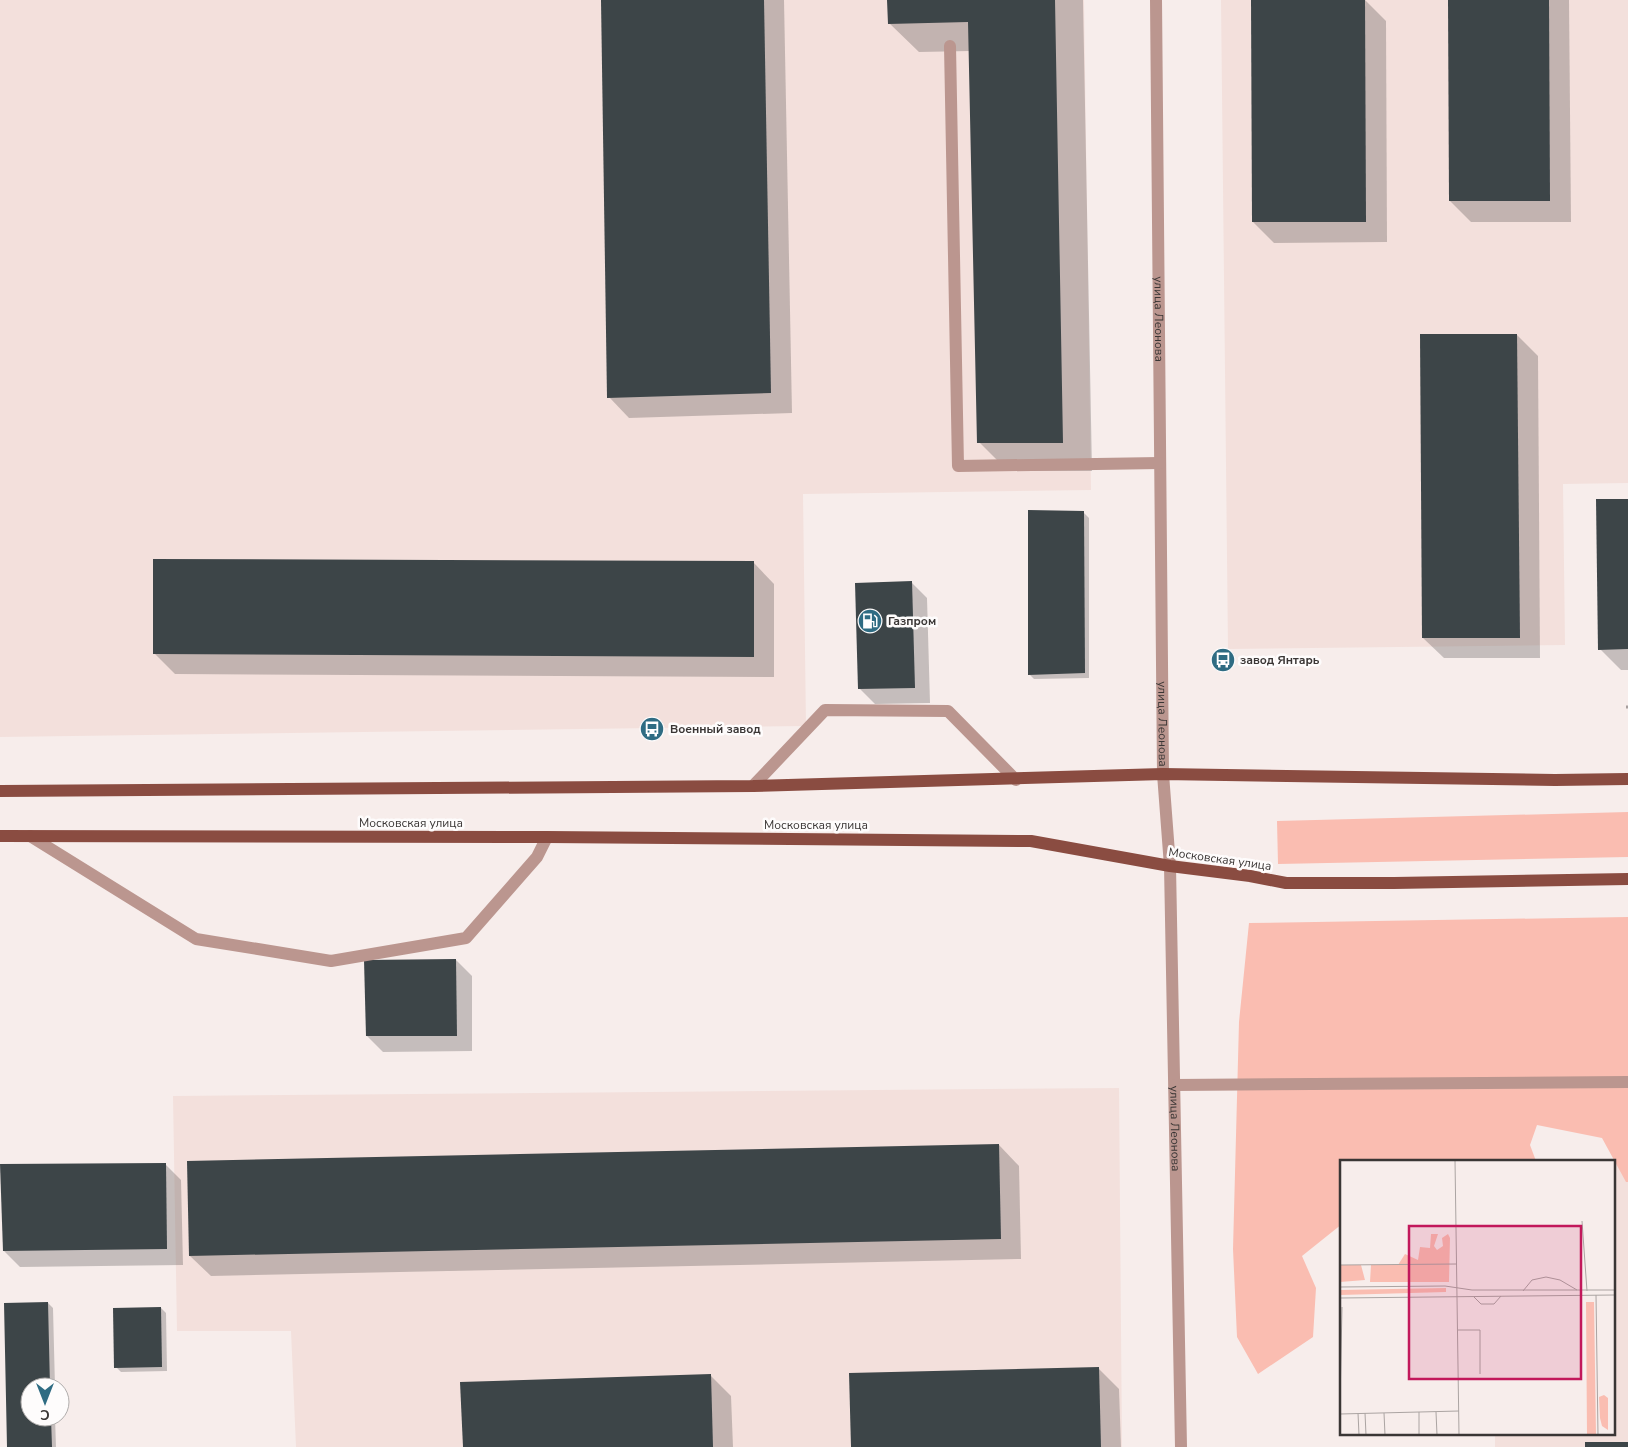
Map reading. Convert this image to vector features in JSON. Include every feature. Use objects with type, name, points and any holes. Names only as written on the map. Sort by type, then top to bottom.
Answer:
[{"type":"main road","points":[[0,791],[753,786],[1016,780],[1163,774],[1555,780],[1628,779]]},
{"type":"main road","name":"Московская улица","points":[[0,836],[547,837],[1031,841],[1170,866],[1250,876],[1286,883],[1628,879]]},
{"type":"street","name":"улица Леонова","points":[[1156,0],[1163,774],[1170,866],[1176,1085],[1181,1447]]},
{"type":"street","points":[[950,46],[958,466],[1160,463]]},
{"type":"street","points":[[753,786],[825,710],[948,711],[1016,780]]},
{"type":"street","points":[[30,836],[196,939],[331,961],[466,938],[537,857],[547,837]]},
{"type":"street","points":[[1176,1085],[1628,1082]]},
{"type":"shaded area","points":[[0,0],[1084,0],[1091,490],[803,494],[806,726],[0,737]]},
{"type":"shaded area","points":[[1221,0],[1628,0],[1628,483],[1563,484],[1565,645],[1228,649]]},
{"type":"shaded area","points":[[1628,812],[1628,857],[1278,864],[1277,821]]},
{"type":"shaded area","points":[[1628,917],[1628,1182],[1626,1182],[1616,1164],[1616,1160],[1614,1160],[1602,1138],[1537,1125],[1530,1145],[1536,1160],[1340,1160],[1340,1226],[1302,1256],[1316,1288],[1313,1337],[1258,1374],[1237,1337],[1233,1249],[1239,1022],[1249,923]]},
{"type":"shaded area","points":[[1119,1088],[1122,1447],[296,1447],[291,1331],[177,1331],[173,1096]]},
{"type":"shaded area","points":[[1616,1163],[1628,1163],[1628,1447],[1495,1447],[1495,1434],[1616,1434]]},
{"type":"building","points":[[601,0],[764,0],[771,393],[607,398]]},
{"type":"building","points":[[887,0],[1055,0],[1063,443],[977,443],[968,22],[888,24]]},
{"type":"building","points":[[1251,0],[1365,0],[1366,222],[1252,222]]},
{"type":"building","points":[[1448,0],[1549,0],[1550,201],[1449,201]]},
{"type":"building","points":[[1420,334],[1517,334],[1520,638],[1422,638]]},
{"type":"building","points":[[1596,499],[1628,499],[1628,649],[1598,650]]},
{"type":"building","points":[[1028,510],[1084,511],[1085,673],[1028,675]]},
{"type":"building","points":[[153,559],[754,561],[754,657],[153,654]]},
{"type":"building","points":[[912,581],[915,688],[858,689],[855,583]]},
{"type":"building","points":[[456,959],[457,1036],[366,1036],[364,960]]},
{"type":"building","points":[[999,1144],[1001,1239],[189,1256],[187,1161]]},
{"type":"building","points":[[166,1163],[167,1249],[3,1251],[0,1164]]},
{"type":"building","points":[[48,1302],[50,1377],[20,1377],[20,1427],[51,1427],[52,1447],[7,1447],[4,1303]]},
{"type":"building","points":[[161,1307],[162,1367],[114,1368],[113,1308]]},
{"type":"building","points":[[1099,1367],[1101,1447],[851,1447],[849,1373]]},
{"type":"building","points":[[711,1374],[713,1447],[463,1447],[460,1382]]},
{"type":"building","points":[[1585,1442],[1628,1442],[1628,1447],[1585,1447]]},
{"type":"place","name":"Газпром","points":[[870,621]]},
{"type":"place","name":"завод Янтарь","points":[[1223,660]]},
{"type":"place","name":"Военный завод","points":[[652,729]]}]
